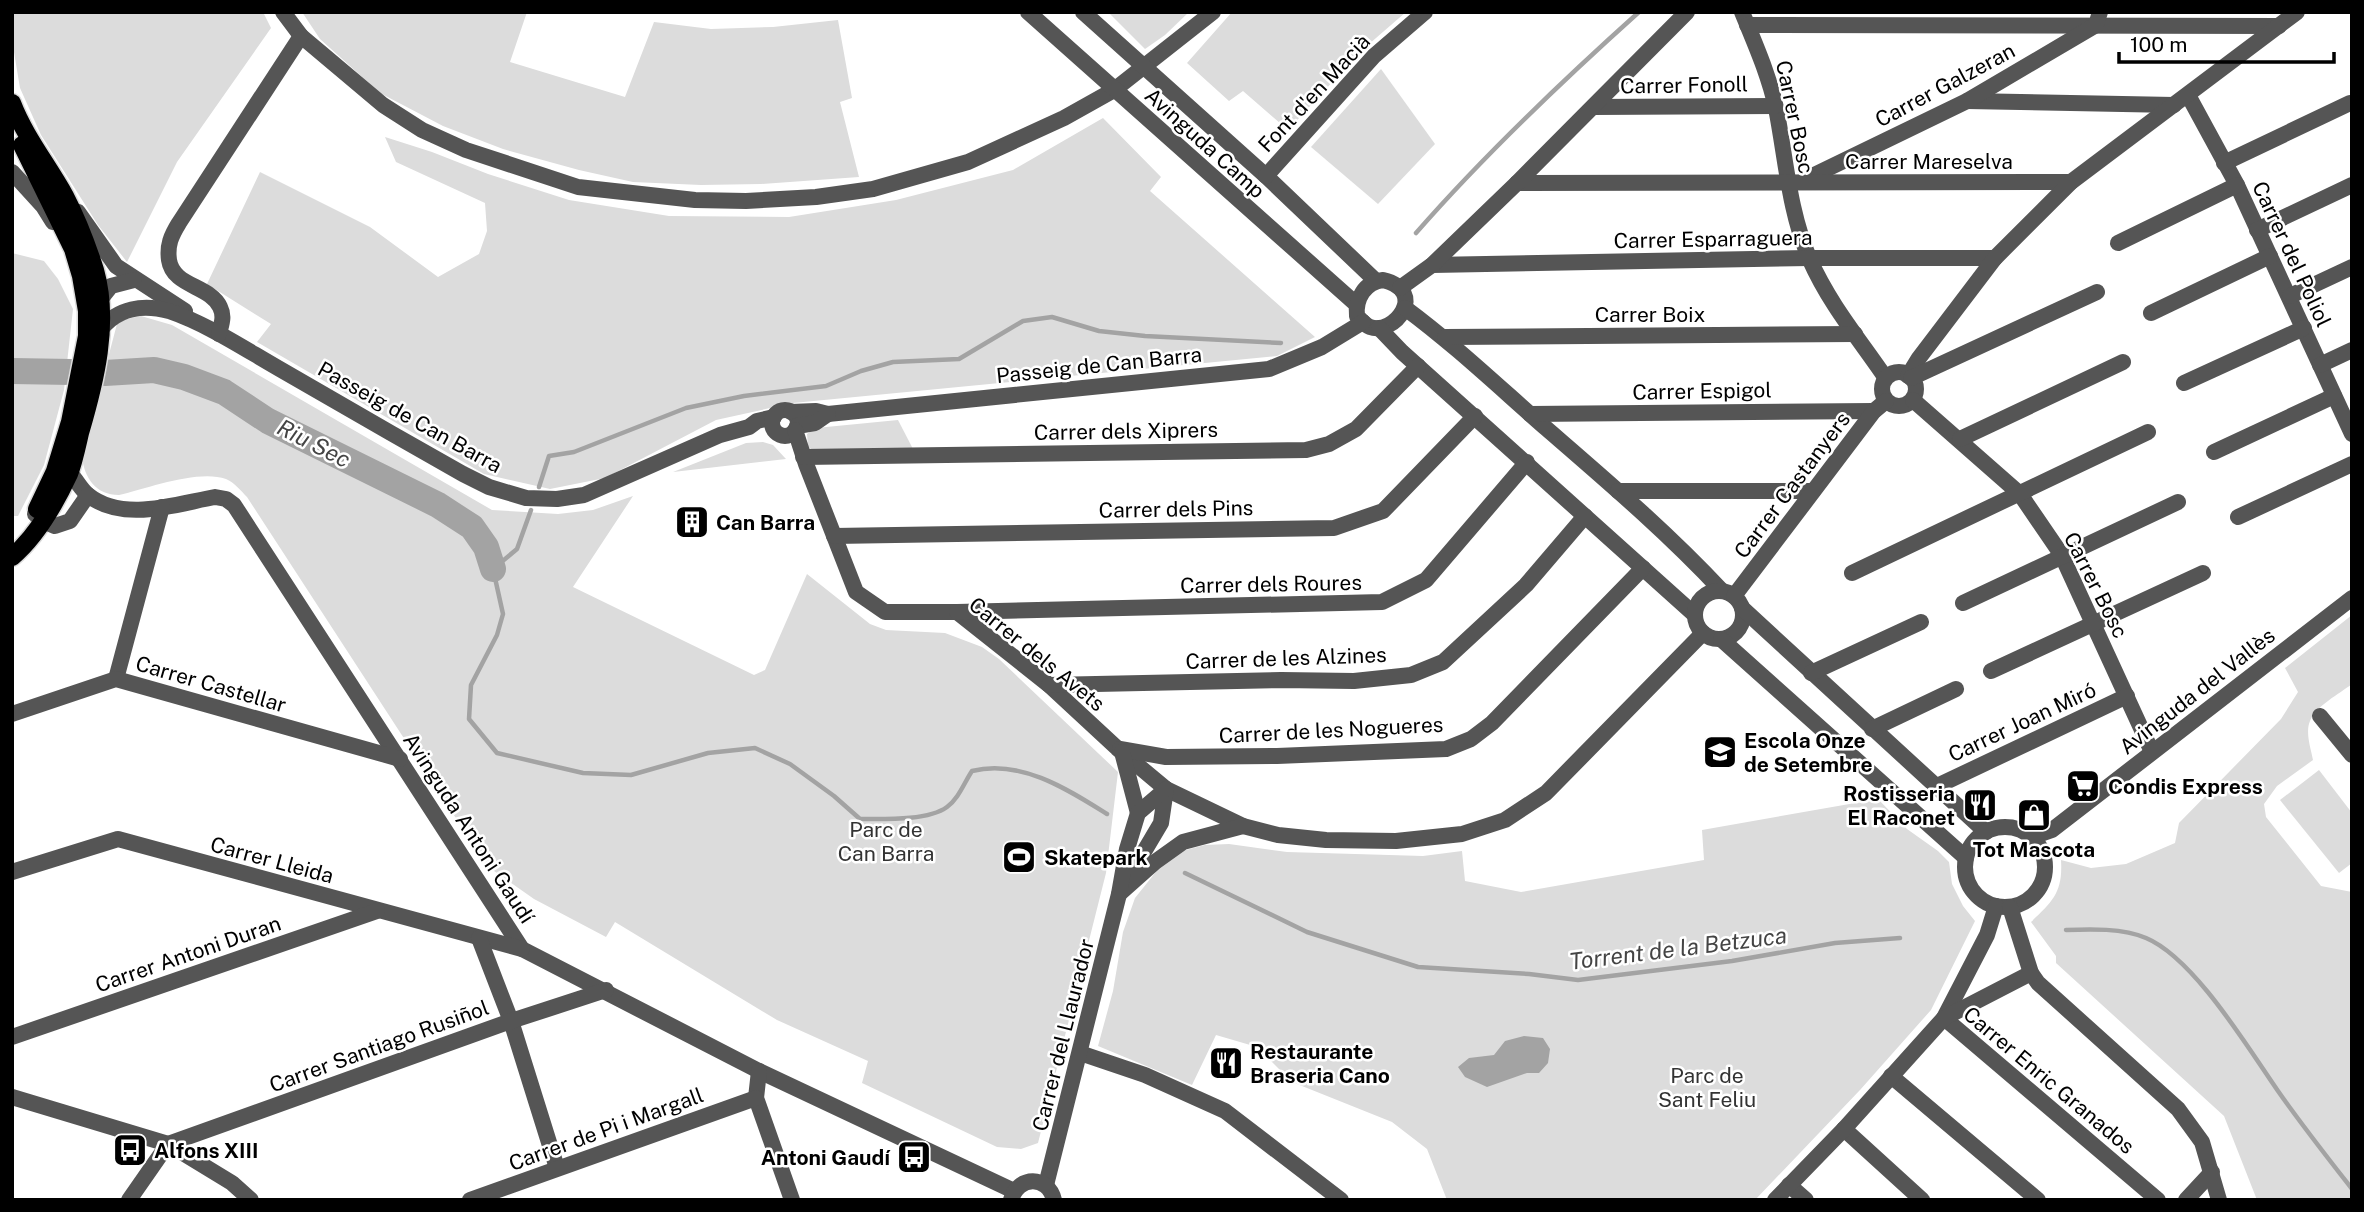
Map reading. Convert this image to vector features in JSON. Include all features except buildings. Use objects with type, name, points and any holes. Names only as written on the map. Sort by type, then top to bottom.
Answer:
[{"type":"main road","points":[[12,103],[29,138],[64,195],[91,260],[100,297],[101,329],[89,403],[64,468],[26,546],[12,557]]},
{"type":"main road","points":[[12,123],[52,203],[78,266],[86,300],[88,325],[64,468]]},
{"type":"main road","points":[[12,547],[39,518]]},
{"type":"street","points":[[283,12],[301,36],[383,105],[422,130],[466,150],[578,187],[695,200],[816,197],[873,189],[968,162],[1042,129],[1114,90],[1213,12]]},
{"type":"street","name":"Avinguda Camp","points":[[1028,12],[1356,304]]},
{"type":"street","name":"Avinguda Camp","points":[[1083,12],[1266,176],[1376,281]]},
{"type":"street","name":"Font d'en Macià","points":[[1266,176],[1374,56],[1424,12]]},
{"type":"street","points":[[1401,288],[1432,265],[1517,183],[1687,12]]},
{"type":"street","points":[[1910,377],[1919,358],[1995,258],[2071,182],[2297,12]]},
{"type":"street","points":[[1745,19],[2098,19],[2279,26]]},
{"type":"street","name":"Carrer Bosc","points":[[1745,19],[1764,63],[1794,182],[1809,258],[1829,298],[1885,377]]},
{"type":"street","name":"Carrer Galzeran","points":[[1517,183],[1794,182],[1966,101],[2098,19]]},
{"type":"street","points":[[64,195],[107,256],[134,280],[219,334],[223,316],[220,306],[213,297],[178,277],[170,266],[167,248],[179,223],[301,36]]},
{"type":"street","name":"Carrer del Poliol","points":[[2189,95],[2290,296],[2351,433]]},
{"type":"street","points":[[1966,101],[2174,105]]},
{"type":"street","points":[[2224,163],[2350,103]]},
{"type":"street","name":"Carrer Fonoll","points":[[1593,107],[1775,106]]},
{"type":"street","points":[[12,172],[49,214],[78,266]]},
{"type":"street","name":"Carrer Mareselva","points":[[1794,182],[2071,182]]},
{"type":"street","points":[[2118,243],[2236,185]]},
{"type":"street","points":[[2257,229],[2352,185]]},
{"type":"street","points":[[2151,313],[2270,256]]},
{"type":"street","name":"Carrer Esparraguera","points":[[1432,265],[1809,258],[1995,258]]},
{"type":"street","points":[[2290,296],[2352,267]]},
{"type":"street","points":[[82,364],[92,344],[96,327],[94,307],[100,297],[111,286],[134,280]]},
{"type":"street","points":[[1376,281],[1395,283],[1405,293],[1405,308],[1399,317],[1379,328],[1370,327],[1357,316],[1356,304],[1359,296],[1376,281]]},
{"type":"street","points":[[1910,377],[1916,386],[1913,400],[1904,406],[1880,406],[1885,377],[1894,373],[1910,377],[2097,292]]},
{"type":"street","points":[[1405,308],[1445,337],[1618,491],[1811,673],[1986,832]]},
{"type":"street","name":"Passeig de Can Barra","points":[[101,329],[107,321],[124,310],[168,311],[219,334],[489,487],[526,498],[557,499],[584,495],[720,435],[749,427],[757,421],[786,426],[816,411],[828,414],[1269,369],[1322,348],[1363,322]]},
{"type":"street","points":[[1379,328],[1695,615]]},
{"type":"street","points":[[2184,383],[2304,328]]},
{"type":"street","name":"Carrer Boix","points":[[1445,337],[1855,334]]},
{"type":"street","points":[[2320,365],[2352,350]]},
{"type":"street","points":[[1960,439],[2123,362]]},
{"type":"street","name":"Carrer dels Xiprers","points":[[803,457],[1306,450],[1329,443],[1356,429],[1418,366]]},
{"type":"street","points":[[2214,452],[2334,397]]},
{"type":"street","name":"Carrer Bosc","points":[[1913,400],[2020,494],[2062,558],[2152,752]]},
{"type":"street","name":"Carrer Espigol","points":[[1530,414],[1880,406]]},
{"type":"street","name":"Carrer Castanyers","points":[[1732,598],[1880,406]]},
{"type":"street","name":"Carrer dels Pins","points":[[834,536],[1334,528],[1383,511],[1475,416]]},
{"type":"street","name":"Carrer dels Avets","points":[[786,426],[792,446],[803,457],[856,592],[886,612],[957,612],[1049,685],[1166,789],[1243,826],[1278,835],[1326,840],[1396,841],[1462,834],[1505,820],[1546,793],[1703,634]]},
{"type":"street","points":[[1853,573],[2148,432]]},
{"type":"street","name":"Carrer dels Roures","points":[[957,612],[1382,602],[1426,580],[1527,462]]},
{"type":"street","points":[[2238,517],[2352,464]]},
{"type":"street","points":[[39,518],[55,527],[70,521],[88,495],[64,468]]},
{"type":"street","points":[[1618,491],[1813,491]]},
{"type":"street","name":"Avinguda Antoni Gaudí","points":[[88,495],[121,509],[136,511],[215,497],[226,499],[234,505],[522,949],[759,1071],[1013,1195]]},
{"type":"street","points":[[1963,603],[2178,502]]},
{"type":"street","points":[[116,679],[162,507]]},
{"type":"street","name":"Carrer de les Alzines","points":[[1049,685],[1354,681],[1411,675],[1443,662],[1526,585],[1585,516]]},
{"type":"street","name":"Carrer de les Nogueres","points":[[1121,751],[1166,757],[1277,756],[1446,749],[1471,739],[1492,723],[1643,568]]},
{"type":"street","points":[[1991,671],[2203,573]]},
{"type":"street","points":[[1732,598],[1704,596],[1695,615],[1703,634],[1721,639],[1966,858]]},
{"type":"street","points":[[1721,639],[1738,631],[1743,618],[1732,598]]},
{"type":"street","name":"Avinguda del Vallès","points":[[2032,837],[2052,830],[2352,598]]},
{"type":"street","points":[[1811,673],[1921,622]]},
{"type":"street","name":"Carrer Castellar","points":[[12,714],[116,679],[400,759]]},
{"type":"street","points":[[1872,729],[1956,689]]},
{"type":"street","name":"Carrer Joan Miró","points":[[1935,787],[2127,696]]},
{"type":"street","points":[[2320,716],[2352,755]]},
{"type":"street","points":[[1121,751],[1138,813],[1166,789]]},
{"type":"street","name":"Carrer del Llaurador","points":[[1119,894],[1161,823],[1166,789]]},
{"type":"street","name":"Carrer del Llaurador","points":[[1046,1185],[1138,813]]},
{"type":"street","points":[[1119,894],[1155,862],[1183,842],[1243,826]]},
{"type":"street","points":[[2001,827],[2018,829],[2032,837],[2040,847],[2045,860],[2041,885],[2022,903],[2003,906],[1980,898],[1967,880],[1966,858],[1977,839],[1986,832],[2001,827]]},
{"type":"street","name":"Carrer Lleida","points":[[12,872],[118,839],[522,949]]},
{"type":"street","points":[[2003,906],[2031,973],[2053,998],[2178,1109],[2202,1142],[2219,1200]]},
{"type":"street","name":"Carrer Enric Granados","points":[[2003,906],[1944,1018],[2158,1200]]},
{"type":"street","name":"Carrer Antoni Duran","points":[[12,1037],[377,911]]},
{"type":"street","points":[[478,938],[511,1021],[557,1168]]},
{"type":"street","points":[[1774,1200],[1844,1129],[1944,1018],[2031,973]]},
{"type":"street","name":"Carrer Santiago Rusiñol","points":[[168,1144],[511,1021],[606,990]]},
{"type":"street","points":[[1080,1053],[1145,1075],[1225,1111],[1341,1200]]},
{"type":"street","points":[[759,1071],[757,1098],[792,1200]]},
{"type":"street","points":[[1891,1076],[2038,1200]]},
{"type":"street","points":[[12,1097],[168,1144],[232,1183],[251,1200]]},
{"type":"street","name":"Carrer de Pi i Margall","points":[[470,1200],[757,1098]]},
{"type":"street","points":[[1844,1129],[1922,1200]]},
{"type":"street","points":[[128,1200],[168,1144]]},
{"type":"street","points":[[2186,1200],[2212,1172]]},
{"type":"street","points":[[1013,1195],[1022,1183],[1029,1181],[1046,1185],[1054,1200]]},
{"type":"street","points":[[1789,1185],[1806,1200]]},
{"type":"green space","points":[[12,12],[263,12],[271,28],[177,162],[127,262],[98,225],[41,135],[20,88],[12,40]]},
{"type":"green space","points":[[302,12],[527,12],[510,62],[625,97],[654,22],[711,29],[773,27],[838,20],[852,98],[840,102],[859,177],[761,184],[633,182],[503,149],[443,126],[380,93],[320,39]]},
{"type":"green space","points":[[1108,12],[1189,12],[1165,35],[1145,49]]},
{"type":"green space","points":[[1232,12],[1406,12],[1361,51],[1288,130],[1243,91],[1229,101],[1187,63]]},
{"type":"green space","points":[[1381,69],[1435,144],[1378,204],[1311,147]]},
{"type":"green space","points":[[1103,118],[1161,177],[1150,191],[1315,337],[1277,356],[793,403],[716,420],[605,478],[550,489],[484,474],[257,342],[271,324],[207,284],[260,172],[370,227],[438,277],[479,254],[487,231],[485,203],[396,162],[385,137],[569,200],[669,216],[789,217],[896,200],[1013,170]]},
{"type":"green space","points":[[12,253],[44,261],[58,279],[73,309],[64,390],[44,465],[18,516],[12,516]]},
{"type":"green space","name":"Parc de Can Barra","points":[[141,316],[172,325],[492,510],[558,514],[593,510],[633,496],[573,587],[754,675],[765,670],[807,574],[870,624],[886,630],[945,633],[982,647],[999,659],[1118,772],[1106,873],[1038,1143],[1021,1149],[997,1147],[862,1083],[868,1061],[777,1020],[615,922],[606,937],[534,899],[487,866],[247,497],[232,482],[202,476],[119,495],[104,492],[89,478],[82,456],[117,324]]},
{"type":"green space","points":[[898,420],[913,449],[815,451],[808,447],[807,434],[816,428]]},
{"type":"green space","points":[[763,442],[773,445],[786,459],[673,472],[746,443]]},
{"type":"green space","points":[[2352,615],[2352,684],[2322,705],[2310,721],[2308,735],[2313,760],[2277,786],[2264,804],[2266,817],[2321,886],[2352,892],[2352,1200],[2257,1200],[2224,1116],[2056,963],[2056,956],[2031,922],[2055,895],[2060,880],[2061,860],[2091,868],[2126,864],[2175,843],[2179,823],[2281,719],[2298,692],[2285,668]]},
{"type":"green space","points":[[2319,770],[2352,813],[2352,863],[2339,873],[2280,800]]},
{"type":"green space","name":"Parc de Sant Feliu","points":[[1878,799],[1907,829],[1949,862],[1952,884],[1963,906],[1975,921],[1931,1010],[1860,1090],[1755,1200],[1447,1200],[1427,1149],[1392,1122],[1292,1082],[1257,1047],[1216,1035],[1192,1085],[1098,1046],[1113,991],[1123,932],[1135,898],[1163,863],[1182,851],[1205,845],[1229,844],[1287,852],[1423,856],[1462,851],[1465,881],[1521,892],[1704,860],[1702,830]]},
{"type":"shaded area","points":[[1524,1036],[1543,1038],[1550,1049],[1548,1063],[1539,1073],[1527,1073],[1487,1087],[1465,1077],[1458,1067],[1469,1058],[1494,1055],[1505,1041]]},
{"type":"waterway","points":[[1416,233],[1524,119],[1639,12]]},
{"type":"waterway","points":[[539,487],[549,456],[574,452],[686,408],[744,396],[826,386],[861,371],[893,362],[959,359],[1023,321],[1052,317],[1099,331],[1281,343]]},
{"type":"waterway","name":"Riu Sec","points":[[105,373],[154,370],[184,377],[224,392],[268,421],[438,505],[472,527],[486,547],[493,569]]},
{"type":"waterway","name":"Riu Sec","points":[[12,371],[72,372]]},
{"type":"waterway","name":"Torrent de la Betzuca","points":[[531,510],[517,549],[493,569],[503,614],[497,635],[471,685],[469,719],[497,753],[583,773],[631,775],[708,753],[755,748],[790,764],[860,819],[905,818],[939,812],[955,799],[972,771],[1008,769],[1060,786],[1107,814]]},
{"type":"waterway","name":"Torrent de la Betzuca","points":[[1185,873],[1307,932],[1418,967],[1578,980],[1732,961],[1835,943],[1900,938]]},
{"type":"waterway","name":"Torrent de la Betzuca","points":[[2066,930],[2127,932],[2146,938],[2183,964],[2219,1006],[2296,1116],[2352,1189]]},
{"type":"place","name":"Can Barra","points":[[692,522]]},
{"type":"place","name":"Escola Onze de Setembre","points":[[1720,752]]},
{"type":"place","name":"Condis Express","points":[[2083,786]]},
{"type":"place","name":"Rostisseria El Raconet","points":[[1980,805]]},
{"type":"place","name":"Tot Mascota","points":[[2034,815]]},
{"type":"place","name":"Skatepark","points":[[1019,857]]},
{"type":"place","name":"Restaurante Braseria Cano","points":[[1226,1063]]},
{"type":"place","name":"Alfons XIII","points":[[130,1150]]},
{"type":"place","name":"Antoni Gaudí","points":[[914,1157]]}]
